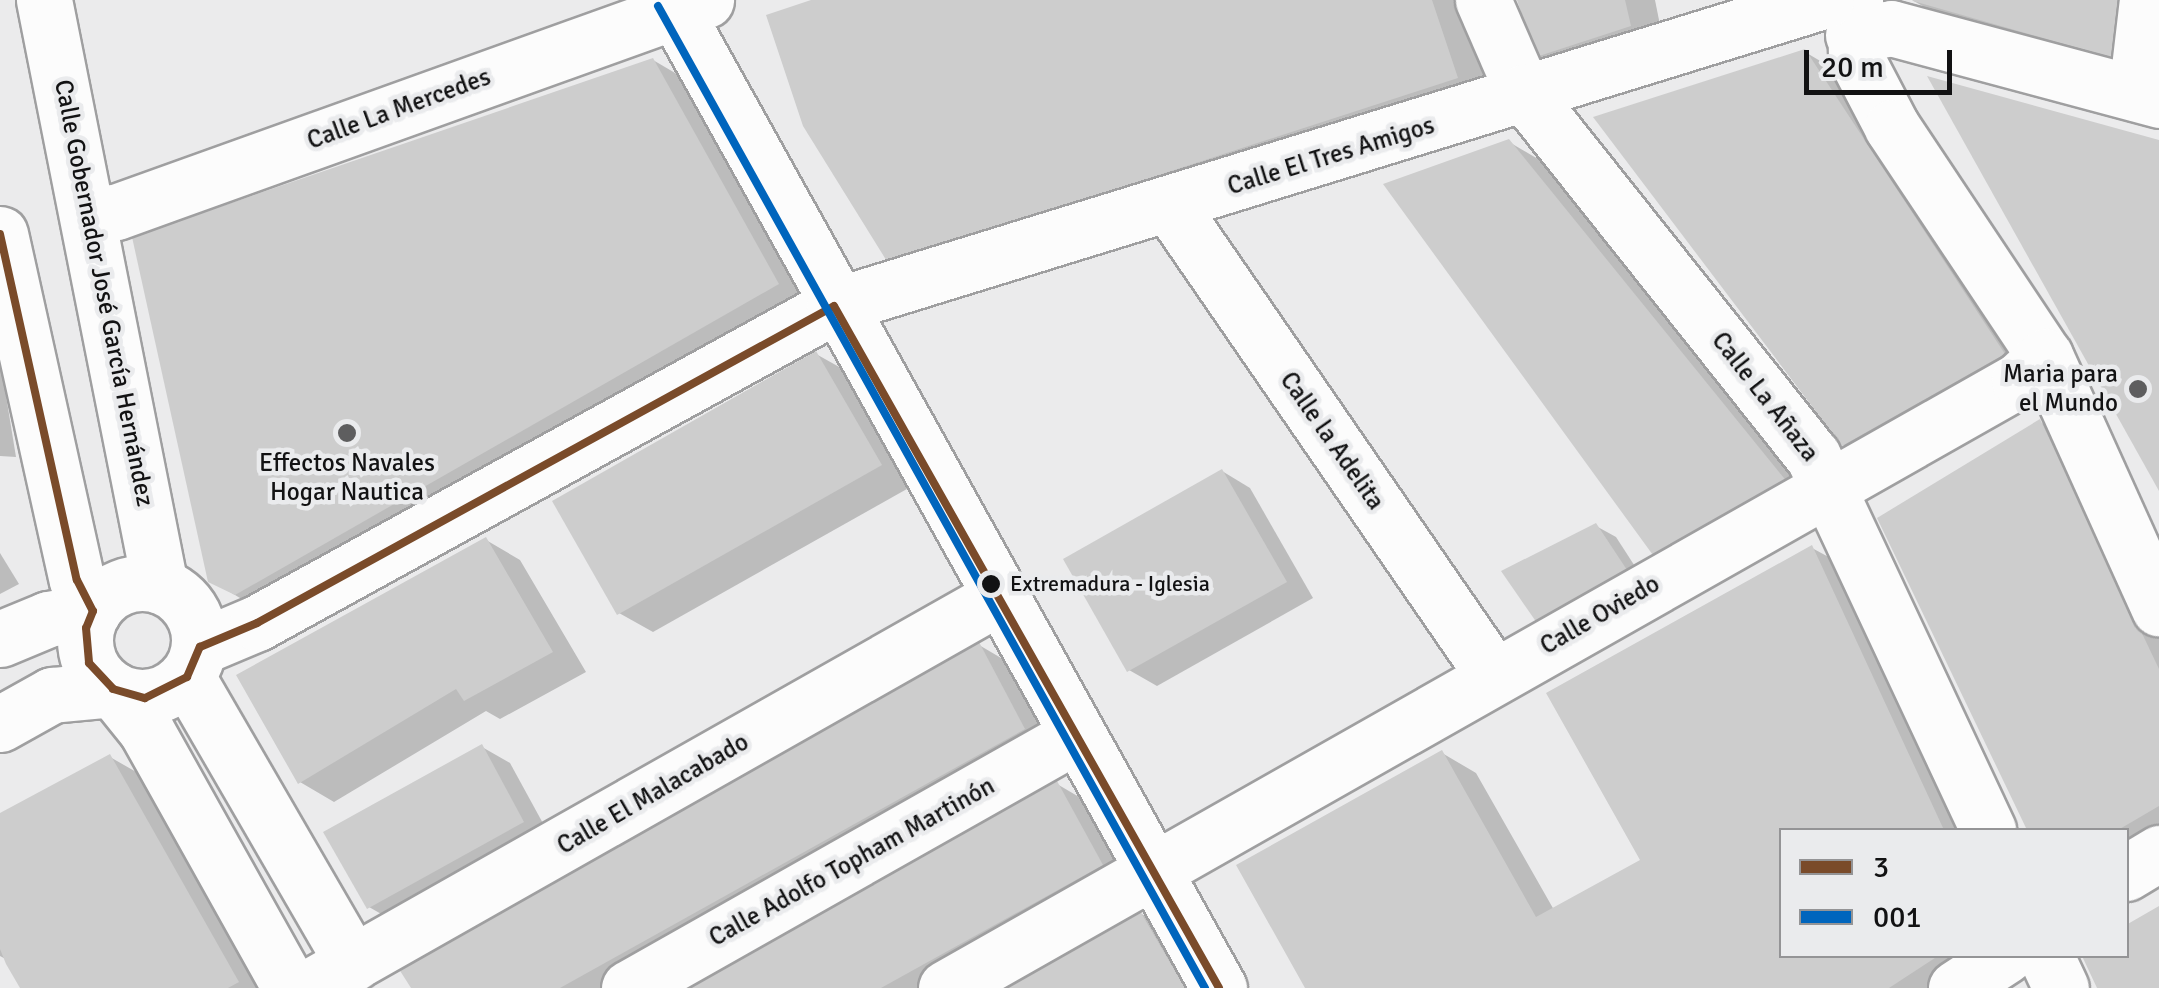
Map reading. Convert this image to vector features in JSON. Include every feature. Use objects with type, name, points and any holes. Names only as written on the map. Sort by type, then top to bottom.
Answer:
[{"type":"street","name":"Calle Gobernador José García Hernández","points":[[44,0],[91,214],[160,586]]},
{"type":"street","name":"Calle La Añaza","points":[[1483,0],[1522,92],[1829,484],[1987,828]]},
{"type":"street","points":[[2147,0],[2147,96]]},
{"type":"street","name":"Calle La Mercedes","points":[[91,214],[116,212],[683,4]]},
{"type":"street","points":[[683,4],[834,306],[1220,988]]},
{"type":"street","name":"Calle El Tres Amigos","points":[[194,662],[257,623],[834,306],[1171,206],[1522,92],[1845,12],[1891,28],[2147,96]]},
{"type":"street","points":[[1845,12],[1856,58],[1892,127],[2045,356],[2159,609]]},
{"type":"street","name":"Calle la Adelita","points":[[1171,206],[1494,676]]},
{"type":"street","points":[[0,234],[78,580],[93,611]]},
{"type":"street","name":"Calle Oviedo","points":[[946,988],[1829,484],[2019,380],[2045,356]]},
{"type":"street","points":[[290,988],[146,730],[89,662],[86,628],[93,611],[122,587],[160,586],[190,610],[194,662],[331,976]]},
{"type":"street","name":"Calle El Malacabado","points":[[331,976],[997,598]]},
{"type":"street","points":[[0,639],[48,619],[93,611]]},
{"type":"street","points":[[0,724],[52,695],[113,689],[145,698],[194,662]]},
{"type":"street","name":"Calle Adolfo Topham Martinón","points":[[629,988],[1075,736]]},
{"type":"street","points":[[2129,871],[2159,853]]},
{"type":"street","points":[[1956,988],[2003,958]]},
{"type":"street","points":[[2047,958],[2061,988]]},
{"type":"building","points":[[811,0],[1432,0],[1458,78],[888,263],[803,126],[766,15]]},
{"type":"building","points":[[1517,0],[1625,0],[1631,26],[1536,57]]},
{"type":"building","points":[[2125,0],[2117,59],[1913,1]]},
{"type":"building","points":[[1805,49],[2005,354],[1842,446],[1593,117]]},
{"type":"building","name":"Effectos Navales Hogar Nautica","points":[[653,58],[779,284],[235,595],[208,582],[132,237]]},
{"type":"building","points":[[1927,76],[2159,140],[2159,491]]},
{"type":"building","points":[[1509,139],[1788,483],[1658,562],[1383,184]]},
{"type":"building","points":[[816,351],[882,465],[617,615],[552,501]]},
{"type":"building","points":[[2040,419],[2159,669],[2159,806],[2121,828],[2026,828],[1877,518]]},
{"type":"building","points":[[1222,469],[1287,582],[1127,672],[1063,559]]},
{"type":"building","points":[[1596,523],[1631,576],[1539,626],[1501,571]]},
{"type":"building","points":[[486,537],[553,652],[464,701],[456,689],[298,784],[236,675]]},
{"type":"building","points":[[1812,545],[1943,828],[1779,828],[1779,958],[1935,958],[1889,988],[1305,988],[1236,865],[1442,750],[1536,917],[1640,860],[1546,693]]},
{"type":"building","points":[[979,642],[1025,729],[560,988],[411,988],[397,966]]},
{"type":"building","points":[[482,744],[524,822],[367,909],[323,832]]},
{"type":"building","points":[[110,754],[239,982],[228,988],[20,988],[6,964],[0,949],[0,813]]},
{"type":"building","points":[[1057,781],[1103,865],[881,988],[688,988]]},
{"type":"building","points":[[2159,906],[2159,988],[2097,988],[2083,958],[2129,958],[2129,923]]},
{"type":"building","points":[[1130,910],[1140,911],[1185,988],[989,988]]},
{"type":"transit line","name":"001","points":[[658,6],[1205,988]]},
{"type":"transit line","name":"3","points":[[0,234],[77,580],[93,611],[86,628],[89,663],[113,689],[145,698],[187,677],[200,647],[257,623],[834,306],[1219,988]]},
{"type":"place","name":"Maria para el Mundo","points":[[2138,389]]},
{"type":"place","name":"Effectos Navales Hogar Nautica","points":[[347,433]]},
{"type":"place","name":"Extremadura - Iglesia","points":[[991,584]]}]
